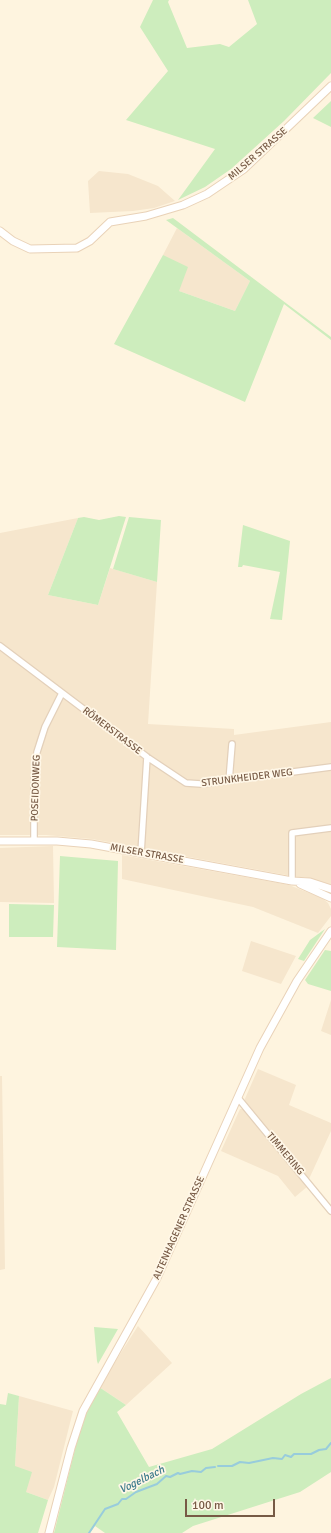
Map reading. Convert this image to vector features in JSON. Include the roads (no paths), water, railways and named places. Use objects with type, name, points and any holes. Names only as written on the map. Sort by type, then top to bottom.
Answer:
[{"type":"main road","name":"MILSER STRASSE","points":[[0,231],[12,241],[30,249],[77,248],[90,241],[110,222],[146,216],[183,205],[207,194],[244,169],[331,86]]},
{"type":"main road","name":"MILSER STRASSE","points":[[0,841],[91,844],[292,881],[310,882],[331,889]]},
{"type":"main road","name":"MILSER STRASSE","points":[[292,881],[331,898]]},
{"type":"main road","name":"ALTENHAGENER STRASSE","points":[[49,1533],[71,1448],[83,1411],[156,1278],[260,1048],[307,964],[331,931]]},
{"type":"street","name":"RÖMERSTRASSE","points":[[0,646],[147,757],[141,853]]},
{"type":"street","name":"POSEIDONWEG","points":[[34,841],[34,779],[37,752],[45,727],[62,693]]},
{"type":"street","points":[[229,780],[232,744]]},
{"type":"street","name":"STRUNKHEIDER WEG","points":[[147,757],[186,783],[201,784],[331,767]]},
{"type":"street","points":[[292,881],[292,833],[331,828]]},
{"type":"street","name":"TIMMERING","points":[[238,1098],[331,1211]]},
{"type":"waterway","name":"Vogelbach","points":[[218,1466],[232,1466],[240,1462],[249,1463],[273,1458],[282,1459],[285,1455],[291,1457],[294,1454],[311,1454],[319,1450],[326,1449],[331,1443]]},
{"type":"waterway","name":"Vogelbach","points":[[89,1533],[105,1509],[118,1504],[122,1499],[126,1499],[136,1492],[157,1484],[166,1476],[170,1477],[178,1473],[180,1474],[192,1471],[201,1472],[206,1468],[215,1467]]}]
